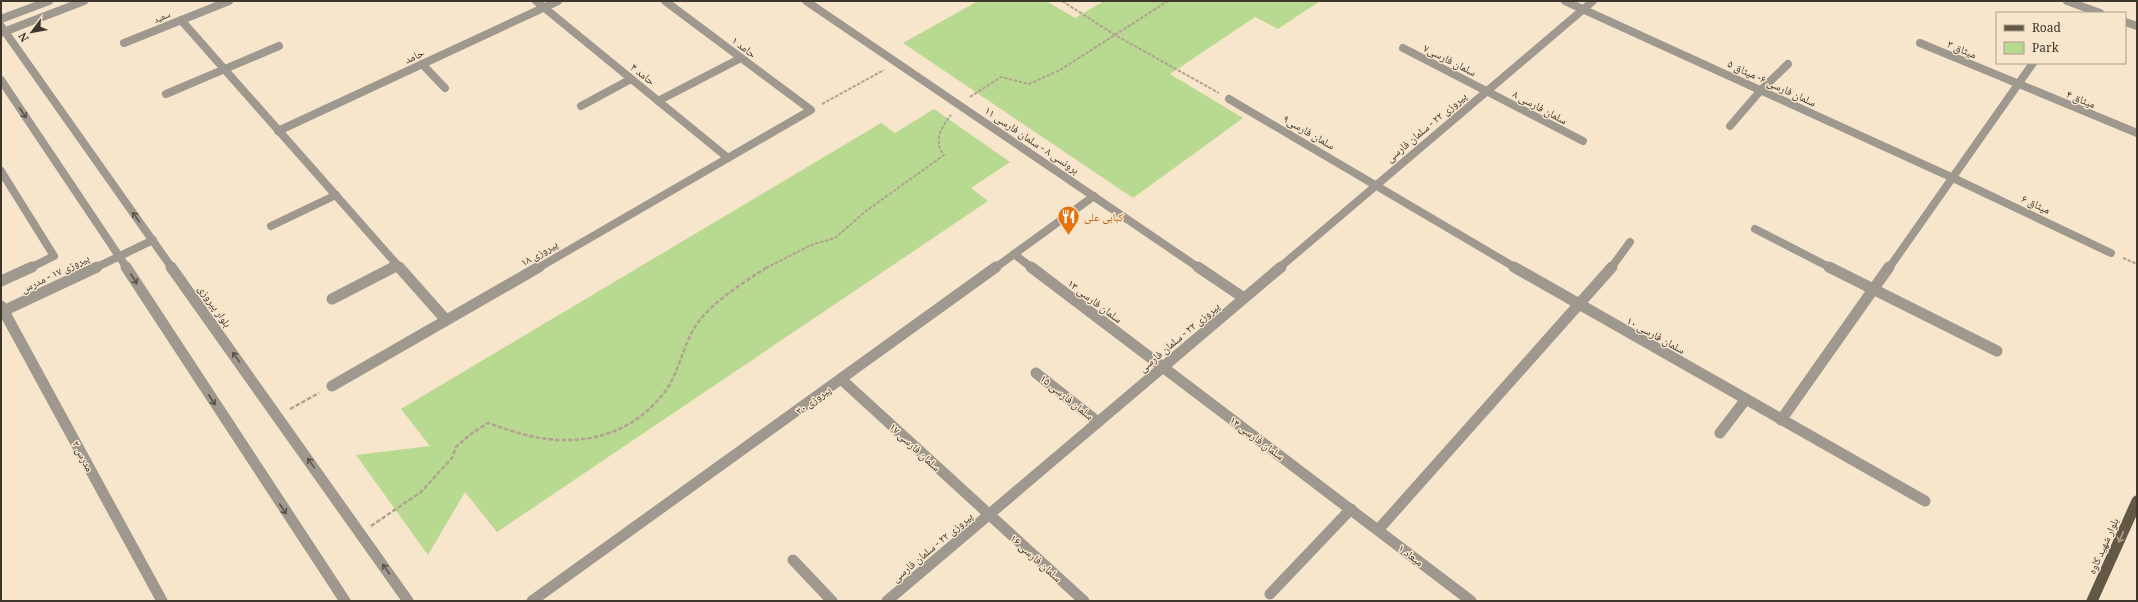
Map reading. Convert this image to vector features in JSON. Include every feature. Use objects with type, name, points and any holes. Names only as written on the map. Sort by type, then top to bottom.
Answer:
[{"type":"main road","name":"بلوار شهید کاوه","points":[[2092,601],[2137,501]]},
{"type":"street","points":[[1,19],[49,1]]},
{"type":"street","points":[[2,30],[84,1]]},
{"type":"street","name":"سعید","points":[[124,43],[229,1]]},
{"type":"street","name":"حامد ۴","points":[[536,1],[728,158]]},
{"type":"street","name":"حامد","points":[[278,131],[558,1]]},
{"type":"street","name":"حامد ۱","points":[[665,1],[811,110]]},
{"type":"street","name":"برونسی ۸ - سلمان فارسی ۱۱","points":[[806,1],[1244,298]]},
{"type":"street","name":"سلمان فارسی ۶- میثاق ۵","points":[[1565,1],[1951,178]]},
{"type":"street","name":"پیروزی ۲۲ - سلمان فارسی","points":[[887,601],[1593,1]]},
{"type":"street","points":[[2067,1],[2077,3],[2098,12]]},
{"type":"street","points":[[2070,12],[2077,3]]},
{"type":"street","points":[[181,20],[446,320]]},
{"type":"street","points":[[2126,22],[2137,26]]},
{"type":"street","name":"بلوار پیروزی","points":[[2,30],[408,601]]},
{"type":"street","name":"میثاق ۳","points":[[1920,43],[2017,84]]},
{"type":"street","points":[[166,94],[279,46]]},
{"type":"street","name":"سلمان فارسی۷","points":[[1403,48],[1487,91]]},
{"type":"street","points":[[658,101],[741,58]]},
{"type":"street","points":[[422,64],[445,88]]},
{"type":"street","points":[[1730,126],[1760,90],[1788,64]]},
{"type":"street","points":[[1781,420],[2032,64]]},
{"type":"street","points":[[582,106],[631,79]]},
{"type":"street","points":[[1,80],[119,256],[345,601]]},
{"type":"street","name":"میثاق ۴","points":[[2017,84],[2137,133]]},
{"type":"street","name":"سلمان فارسی ۸","points":[[1487,91],[1583,142]]},
{"type":"street","name":"سلمان فارسی۹","points":[[1229,99],[1377,185]]},
{"type":"street","name":"پیروزی ۱۸","points":[[332,386],[811,110]]},
{"type":"street","points":[[1,172],[54,256],[1,281]]},
{"type":"street","name":"میثاق ۶","points":[[1951,178],[2111,253]]},
{"type":"street","name":"سلمان فارسی ۱۰","points":[[1377,185],[1577,304],[1925,501]]},
{"type":"street","points":[[271,226],[336,196]]},
{"type":"street","name":"پیروزی ۲۰","points":[[532,601],[1094,196]]},
{"type":"street","points":[[1755,229],[1997,352]]},
{"type":"street","name":"پیروزی ۱۷ - مدرس","points":[[2,309],[152,240]]},
{"type":"street","points":[[1378,530],[1577,304],[1610,269],[1630,242]]},
{"type":"street","name":"سلمان فارسی ۱۳","points":[[1014,254],[1163,367]]},
{"type":"street","points":[[332,299],[397,265]]},
{"type":"street","name":"مدرس ۲","points":[[2,309],[162,601]]},
{"type":"street","name":"سلمان فارسی ۱۴","points":[[1163,367],[1351,509]]},
{"type":"street","name":"سلمان فارسی ۱۵","points":[[1036,373],[1098,422]]},
{"type":"street","name":"سلمان فارسی ۱۷","points":[[841,379],[988,515]]},
{"type":"street","points":[[1720,433],[1746,399]]},
{"type":"street","points":[[1270,594],[1351,509]]},
{"type":"street","name":"میعاد ۱","points":[[1351,509],[1471,601]]},
{"type":"street","name":"سلمان فارسی ۱۶","points":[[988,515],[1084,601]]},
{"type":"street","points":[[793,560],[832,601]]},
{"type":"path","points":[[1062,1],[1115,34],[1229,99]]},
{"type":"path","points":[[360,533],[421,492],[452,458],[456,447],[472,433],[488,423],[535,437],[585,440],[626,427],[642,417],[667,389],[689,337],[699,322],[726,295],[768,266],[811,245],[835,238],[866,211],[944,155],[941,152],[938,137],[943,124],[958,104],[1001,77],[1029,84],[1060,70],[1168,1]]},
{"type":"path","points":[[811,110],[897,63]]},
{"type":"path","points":[[278,417],[332,386]]},
{"type":"green space","points":[[978,1],[1046,1],[1075,18],[1104,1],[1320,1],[1278,29],[1255,17],[1170,74],[1243,118],[1133,198],[903,43]]},
{"type":"green space","points":[[934,109],[1010,162],[971,188],[988,201],[497,532],[465,492],[428,555],[356,455],[430,446],[401,409],[881,123],[895,133]]},
{"type":"place","name":"کبابی علی","points":[[1069,236]]}]
